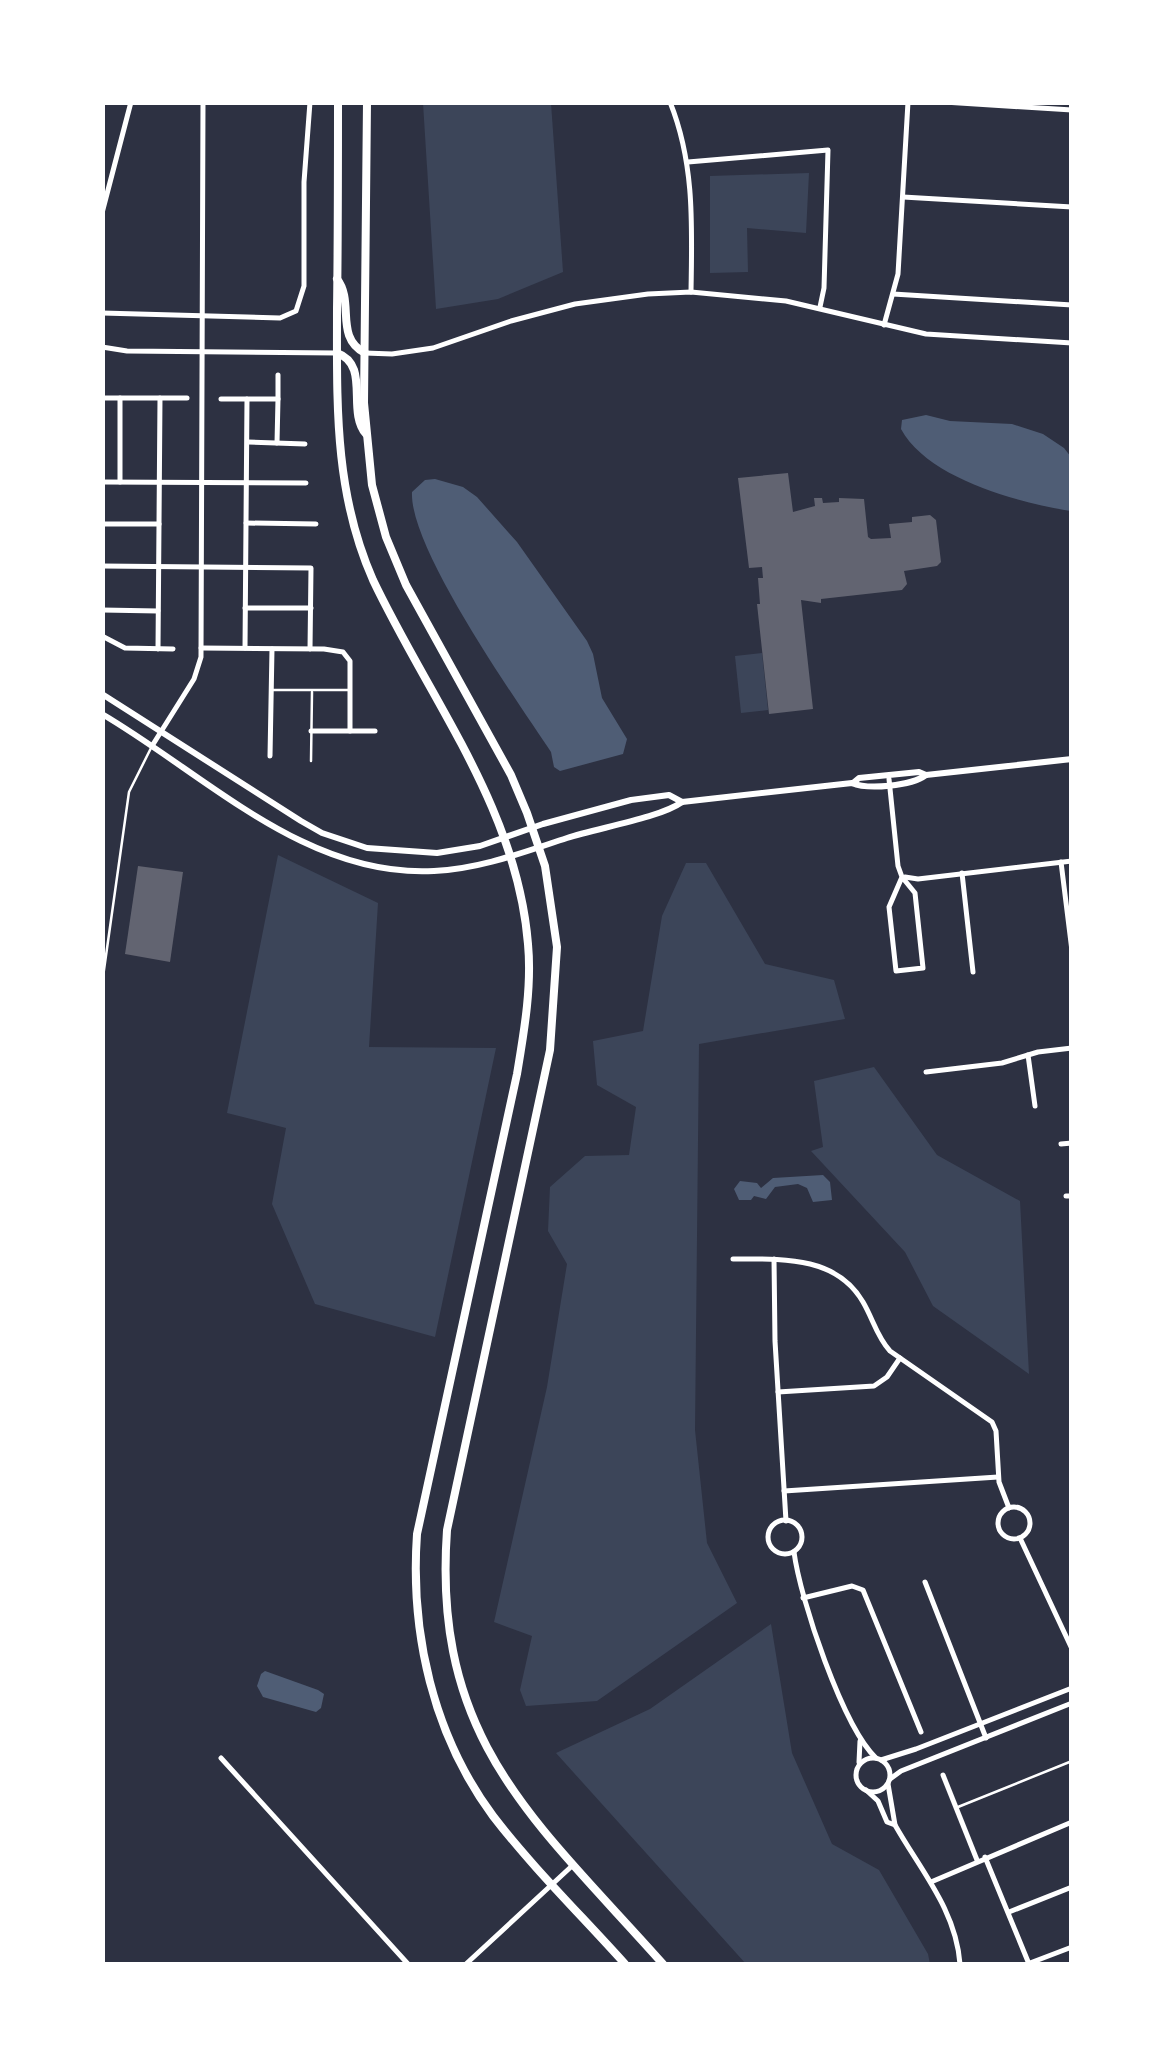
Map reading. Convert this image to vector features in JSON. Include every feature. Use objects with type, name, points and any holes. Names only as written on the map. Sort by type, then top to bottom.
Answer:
[{"type":"main road","points":[[338,102],[336,353],[340,460],[362,554],[404,642],[490,798],[511,856],[529,948],[526,1020],[512,1100],[418,1534],[416,1594],[422,1652],[441,1718],[460,1762],[491,1813],[625,1964]]},
{"type":"main road","points":[[367,102],[366,434],[372,485],[394,559],[511,776],[533,828],[551,895],[557,947],[552,1030],[534,1134],[447,1530],[445,1595],[454,1660],[475,1726],[515,1798],[663,1964]]},
{"type":"main road","points":[[338,279],[345,291],[346,330],[356,349],[365,353]]},
{"type":"main road","points":[[336,353],[349,360],[355,374],[358,422],[366,434]]},
{"type":"street","points":[[102,213],[130,102]]},
{"type":"street","points":[[152,746],[194,679],[201,648],[203,102]]},
{"type":"street","points":[[102,313],[280,318],[300,306],[304,286],[304,182],[310,102]]},
{"type":"street","points":[[670,102],[688,162],[692,292]]},
{"type":"street","points":[[884,325],[899,264],[908,102]]},
{"type":"street","points":[[944,102],[1072,110]]},
{"type":"street","points":[[688,162],[828,150],[820,308]]},
{"type":"street","points":[[902,197],[1072,207]]},
{"type":"street","points":[[365,353],[433,348],[511,320],[575,304],[692,292],[746,295],[820,308],[926,334],[1072,342]]},
{"type":"street","points":[[893,294],[1072,304]]},
{"type":"street","points":[[102,347],[128,352],[336,353]]},
{"type":"street","points":[[277,443],[278,375]]},
{"type":"street","points":[[102,398],[186,398]]},
{"type":"street","points":[[120,398],[120,482]]},
{"type":"street","points":[[158,649],[160,398]]},
{"type":"street","points":[[222,399],[278,399]]},
{"type":"street","points":[[245,648],[246,399]]},
{"type":"street","points":[[247,442],[304,444]]},
{"type":"street","points":[[102,482],[306,483]]},
{"type":"street","points":[[246,523],[316,524]]},
{"type":"street","points":[[102,524],[160,524]]},
{"type":"street","points":[[102,566],[311,568],[310,649]]},
{"type":"street","points":[[245,608],[311,608]]},
{"type":"street","points":[[102,610],[158,611]]},
{"type":"street","points":[[102,636],[124,648],[173,649]]},
{"type":"street","points":[[201,648],[336,650],[346,654],[350,661],[350,732]]},
{"type":"street","points":[[270,756],[272,650]]},
{"type":"street","points":[[102,694],[301,822],[344,841],[392,852],[437,853],[480,846],[656,796],[668,795],[682,802]]},
{"type":"street","points":[[102,714],[290,836],[320,851],[360,864],[433,871],[511,856],[608,824],[668,812],[682,802],[852,783],[866,777],[919,772],[926,776]]},
{"type":"street","points":[[311,731],[375,731]]},
{"type":"street","points":[[852,783],[859,787],[1072,759]]},
{"type":"street","points":[[889,781],[902,877],[889,907],[896,970],[922,968],[915,893],[902,877]]},
{"type":"street","points":[[902,877],[918,879],[1072,861]]},
{"type":"street","points":[[1062,862],[1072,951]]},
{"type":"street","points":[[962,873],[973,972]]},
{"type":"street","points":[[926,1072],[1002,1063],[1072,1048]]},
{"type":"street","points":[[1028,1056],[1035,1106]]},
{"type":"street","points":[[1061,1144],[1072,1143]]},
{"type":"street","points":[[774,1259],[786,1521]]},
{"type":"street","points":[[733,1260],[806,1262],[852,1288],[880,1339],[900,1358],[992,1422],[998,1477],[1008,1508]]},
{"type":"street","points":[[778,1392],[874,1386],[887,1377],[900,1358]]},
{"type":"street","points":[[784,1491],[998,1477]]},
{"type":"street","points":[[1008,1508],[1022,1509],[1028,1515],[1029,1528],[1020,1538],[1007,1537],[998,1526],[999,1517],[1008,1508]]},
{"type":"street","points":[[779,1522],[797,1526],[802,1534],[801,1544],[794,1552],[780,1553],[769,1542],[772,1528],[779,1522]]},
{"type":"street","points":[[1020,1538],[1072,1648]]},
{"type":"street","points":[[794,1552],[803,1598],[860,1741],[889,1768],[895,1825],[951,1921],[960,1964]]},
{"type":"street","points":[[924,1582],[986,1738]]},
{"type":"street","points":[[803,1598],[852,1586],[864,1590],[921,1732]]},
{"type":"street","points":[[858,1766],[1072,1688]]},
{"type":"street","points":[[866,1790],[880,1791],[901,1771],[1072,1703]]},
{"type":"street","points":[[860,1741],[857,1780],[878,1801],[887,1822],[895,1825]]},
{"type":"street","points":[[221,1758],[408,1964]]},
{"type":"street","points":[[943,1775],[978,1861]]},
{"type":"street","points":[[931,1882],[1072,1822]]},
{"type":"street","points":[[986,1858],[1028,1964],[1072,1947]]},
{"type":"street","points":[[466,1964],[573,1865]]},
{"type":"street","points":[[1009,1912],[1072,1886]]},
{"type":"lane","points":[[271,690],[350,690]]},
{"type":"lane","points":[[311,760],[312,690]]},
{"type":"lane","points":[[102,984],[129,792],[152,746]]},
{"type":"lane","points":[[957,1808],[1072,1761]]},
{"type":"shaded area","points":[[423,103],[551,103],[563,272],[498,299],[436,309]]},
{"type":"shaded area","points":[[809,173],[806,233],[747,228],[748,272],[710,273],[710,176]]},
{"type":"shaded area","points":[[926,415],[950,421],[1012,424],[1043,434],[1071,457],[1071,511],[1002,495],[932,462],[901,429],[902,420]]},
{"type":"shaded area","points":[[425,480],[463,487],[477,497],[517,542],[587,641],[602,698],[627,739],[623,754],[560,771],[554,767],[551,752],[491,662],[428,549],[412,492]]},
{"type":"shaded area","points":[[762,653],[768,710],[741,713],[735,656]]},
{"type":"shaded area","points":[[278,855],[378,903],[369,1047],[496,1048],[435,1337],[315,1304],[272,1204],[286,1128],[227,1113]]},
{"type":"shaded area","points":[[686,863],[706,863],[765,964],[834,980],[845,1019],[699,1044],[695,1430],[707,1543],[737,1603],[597,1701],[526,1706],[520,1690],[532,1636],[494,1622],[547,1387],[567,1264],[548,1231],[550,1187],[585,1156],[629,1155],[636,1107],[597,1085],[593,1041],[643,1031],[662,916]]},
{"type":"shaded area","points":[[874,1067],[937,1155],[1020,1201],[1029,1374],[933,1306],[905,1252],[811,1151],[823,1147],[814,1081]]},
{"type":"shaded area","points":[[823,1175],[830,1182],[832,1200],[813,1202],[807,1188],[798,1184],[775,1187],[766,1199],[754,1196],[751,1200],[739,1200],[734,1189],[740,1181],[757,1183],[761,1188],[773,1178]]},
{"type":"shaded area","points":[[771,1624],[792,1753],[832,1844],[879,1870],[928,1954],[930,1964],[746,1964],[556,1753],[650,1709]]},
{"type":"shaded area","points":[[265,1671],[318,1690],[324,1694],[321,1708],[316,1712],[263,1697],[257,1686]]},
{"type":"building","points":[[788,473],[793,512],[815,506],[814,498],[822,498],[823,503],[839,502],[839,498],[864,499],[871,539],[891,538],[889,524],[930,515],[936,520],[941,562],[904,571],[907,584],[902,590],[821,599],[821,603],[801,600],[813,709],[769,714],[757,604],[762,567],[749,568],[738,478]]},
{"type":"building","points":[[138,866],[183,872],[170,962],[125,954]]}]
